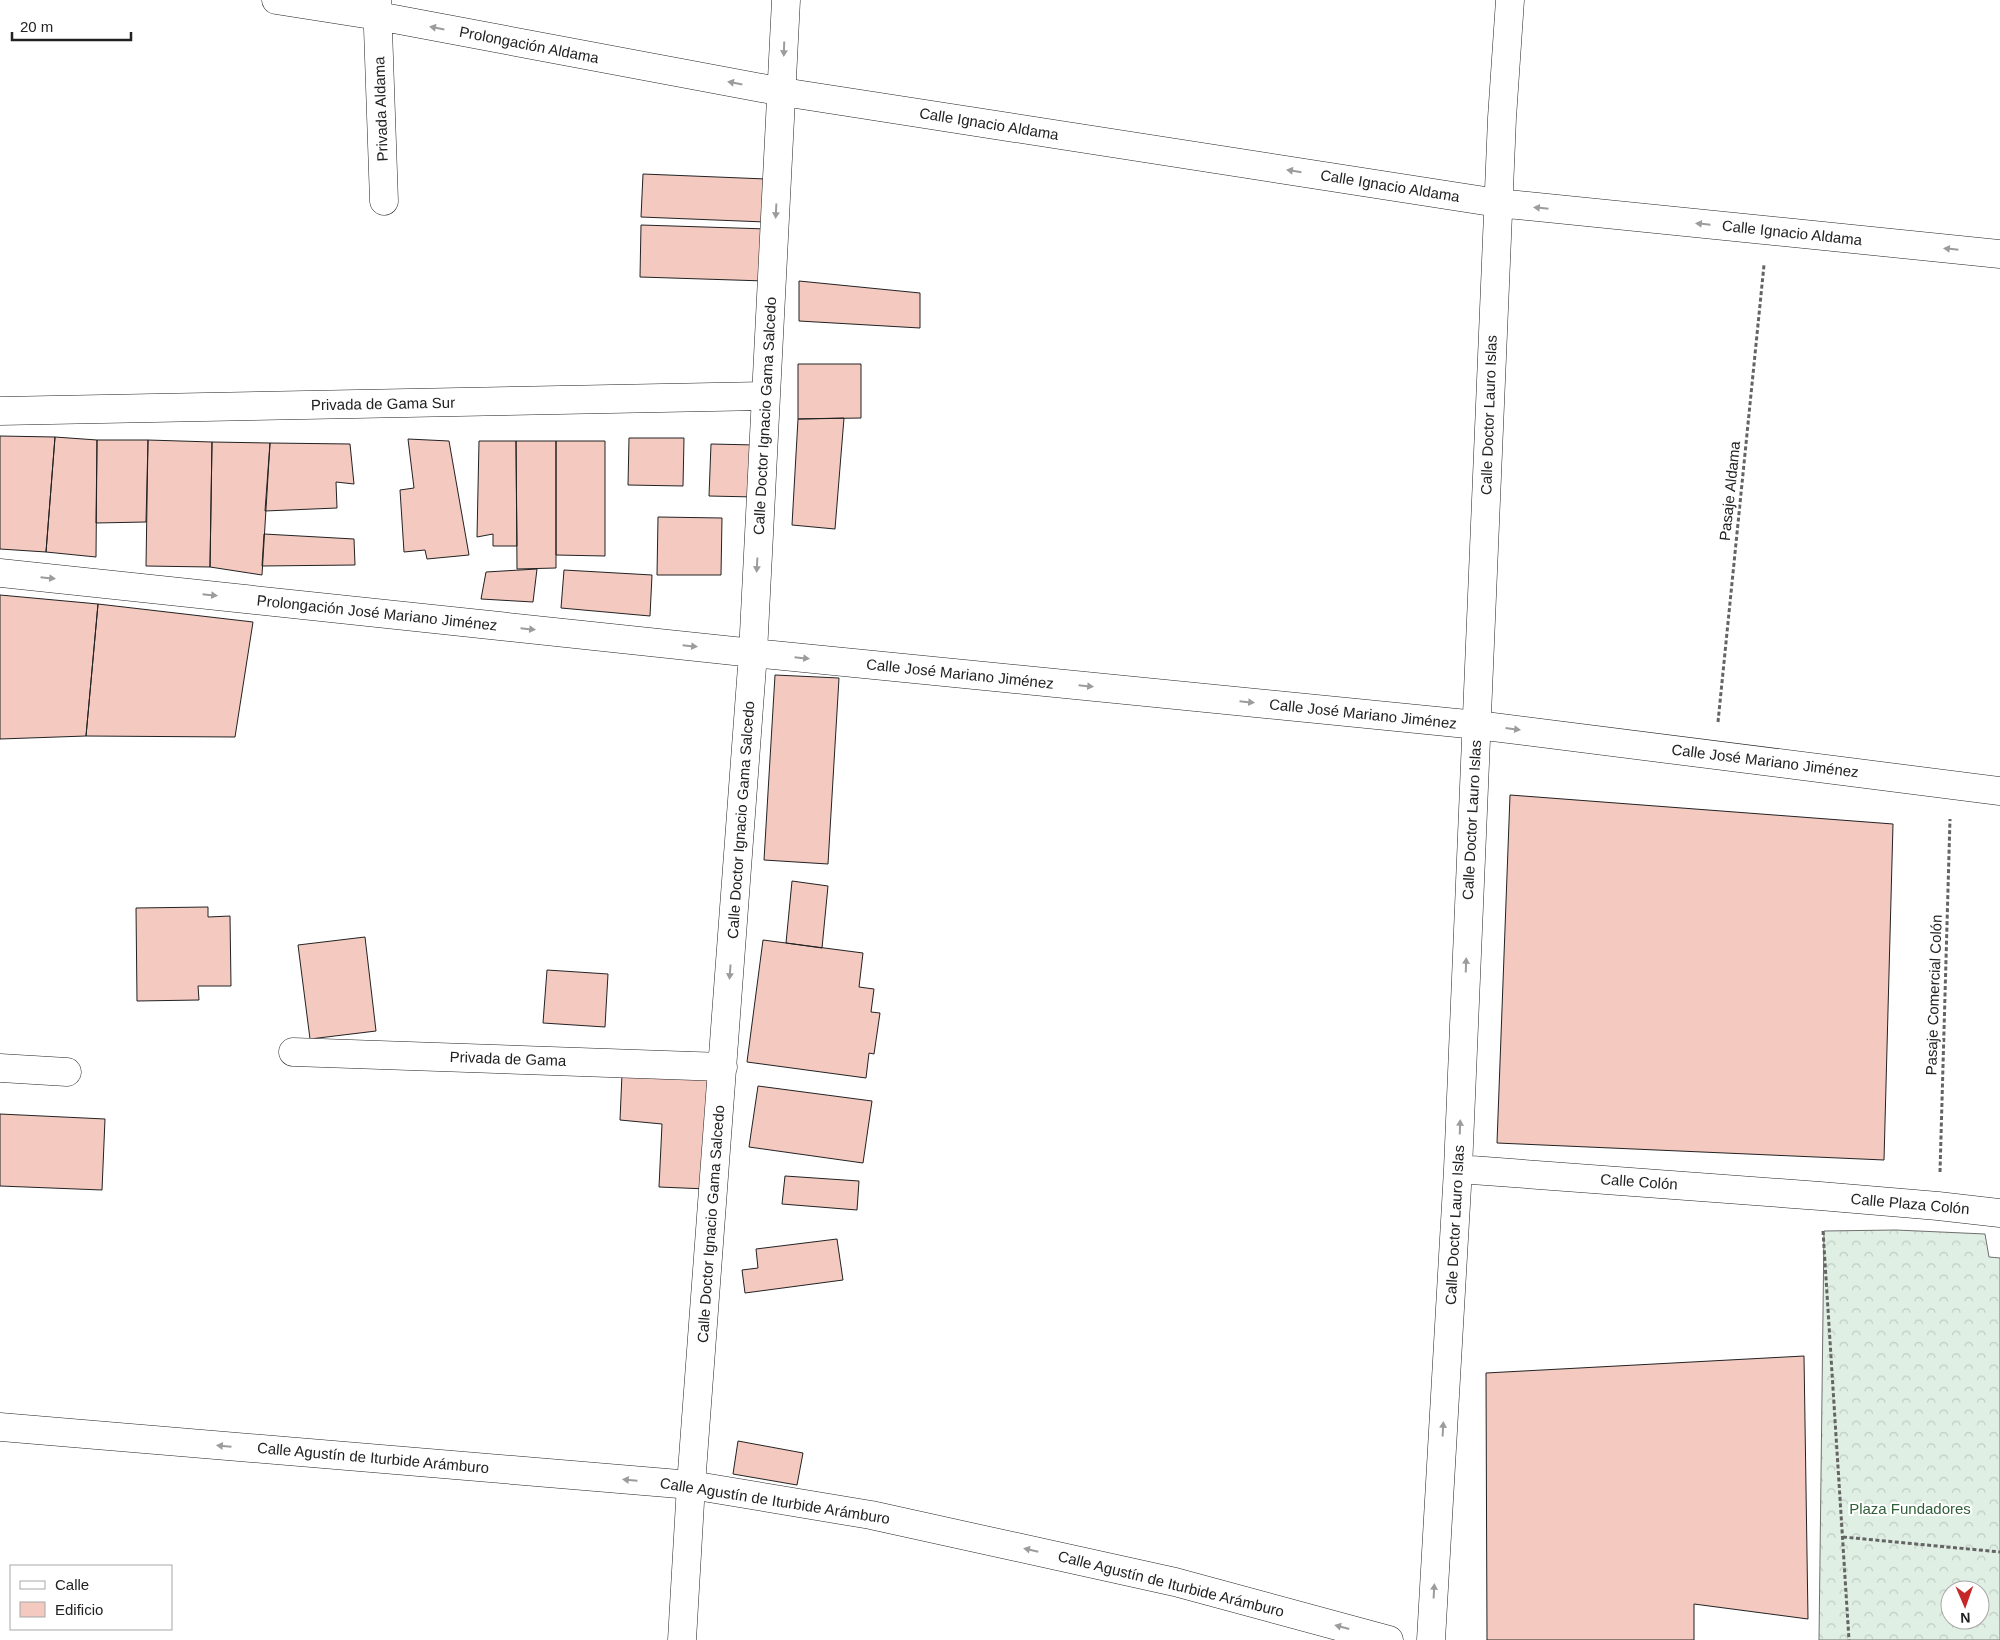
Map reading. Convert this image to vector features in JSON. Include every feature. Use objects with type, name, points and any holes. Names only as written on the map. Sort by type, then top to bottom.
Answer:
[{"type":"street","name":"Prolongación Aldama","points":[[276,0],[378,8],[783,92]]},
{"type":"street","name":"Calle Doctor Ignacio Gama Salcedo","points":[[682,1640],[691,1485],[754,653],[765,396],[783,92],[786,0]]},
{"type":"street","name":"Calle Doctor Lauro Islas","points":[[1431,1640],[1458,1169],[1498,203],[1510,0]]},
{"type":"street","name":"Privada Aldama","points":[[378,8],[384,202]]},
{"type":"street","name":"Calle Ignacio Aldama","points":[[783,92],[1498,203],[2000,254]]},
{"type":"street","name":"Privada de Gama Sur","points":[[0,411],[765,396]]},
{"type":"street","name":"Prolongación José Mariano Jiménez","points":[[0,573],[754,653]]},
{"type":"street","name":"Calle José Mariano Jiménez","points":[[754,653],[1476,725],[2000,791]]},
{"type":"street","name":"Privada de Gama","points":[[293,1052],[723,1067]]},
{"type":"street","points":[[0,1068],[67,1072]]},
{"type":"street","name":"Calle Colón","points":[[1458,1169],[1820,1196]]},
{"type":"street","name":"Calle Plaza Colón","points":[[1820,1196],[2000,1213]]},
{"type":"street","name":"Calle Agustín de Iturbide Arámburo","points":[[0,1427],[691,1485],[872,1515],[1146,1576],[1389,1640]]},
{"type":"path","name":"Pasaje Aldama","points":[[1714,754],[1768,230]]},
{"type":"path","name":"Pasaje Comercial Colón","points":[[1938,1206],[1950,785]]},
{"type":"path","points":[[1820,1196],[1849,1640]]},
{"type":"path","points":[[1843,1537],[2000,1552]]},
{"type":"green space","name":"Plaza Fundadores","points":[[1896,1230],[1985,1234],[1989,1257],[2000,1258],[2000,1640],[1819,1640],[1824,1231]]},
{"type":"building","points":[[643,174],[766,179],[765,222],[641,217]]},
{"type":"building","points":[[641,225],[767,229],[765,281],[640,277]]},
{"type":"building","points":[[799,281],[920,293],[920,328],[799,321]]},
{"type":"building","points":[[798,364],[861,364],[861,418],[798,419]]},
{"type":"building","points":[[844,418],[835,529],[792,525],[798,419]]},
{"type":"building","points":[[0,436],[55,437],[46,552],[0,549]]},
{"type":"building","points":[[55,437],[97,440],[96,557],[46,552]]},
{"type":"building","points":[[629,438],[684,438],[683,486],[628,485]]},
{"type":"building","points":[[408,439],[449,441],[469,555],[427,559],[425,550],[404,552],[400,490],[414,488]]},
{"type":"building","points":[[97,440],[148,440],[146,522],[96,523]]},
{"type":"building","points":[[148,440],[212,442],[210,567],[146,566]]},
{"type":"building","points":[[479,441],[516,441],[517,546],[493,546],[493,534],[477,537]]},
{"type":"building","points":[[516,441],[556,441],[556,568],[517,569]]},
{"type":"building","points":[[556,441],[605,441],[605,556],[556,555]]},
{"type":"building","points":[[212,442],[270,443],[262,575],[210,567]]},
{"type":"building","points":[[270,443],[350,444],[354,484],[336,482],[337,508],[265,511]]},
{"type":"building","points":[[711,444],[756,445],[755,497],[709,496]]},
{"type":"building","points":[[658,517],[722,518],[721,575],[657,575]]},
{"type":"building","points":[[264,534],[354,539],[355,565],[262,566]]},
{"type":"building","points":[[537,569],[533,602],[481,599],[486,572]]},
{"type":"building","points":[[564,570],[652,575],[650,616],[561,608]]},
{"type":"building","points":[[0,595],[98,604],[86,736],[0,739]]},
{"type":"building","points":[[98,604],[253,622],[235,737],[86,736]]},
{"type":"building","points":[[775,675],[839,678],[828,864],[764,860]]},
{"type":"building","points":[[1510,795],[1893,824],[1884,1160],[1497,1143]]},
{"type":"building","points":[[792,881],[828,886],[822,948],[786,943]]},
{"type":"building","points":[[208,907],[208,917],[230,916],[231,986],[198,986],[199,1000],[137,1001],[136,908]]},
{"type":"building","points":[[365,937],[376,1031],[310,1039],[298,945]]},
{"type":"building","points":[[763,940],[863,953],[859,987],[874,989],[871,1012],[880,1013],[874,1054],[869,1053],[866,1078],[747,1062]]},
{"type":"building","points":[[547,970],[608,974],[605,1027],[543,1023]]},
{"type":"building","points":[[622,1074],[716,1080],[707,1189],[659,1187],[662,1124],[620,1120]]},
{"type":"building","points":[[758,1086],[872,1101],[863,1163],[749,1147]]},
{"type":"building","points":[[0,1114],[105,1119],[102,1190],[0,1186]]},
{"type":"building","points":[[785,1176],[859,1181],[857,1210],[782,1204]]},
{"type":"building","points":[[837,1239],[843,1280],[745,1293],[742,1270],[758,1268],[756,1249]]},
{"type":"building","points":[[1804,1356],[1808,1619],[1694,1604],[1694,1640],[1487,1640],[1486,1373]]},
{"type":"building","points":[[738,1441],[803,1453],[797,1485],[733,1474]]}]
